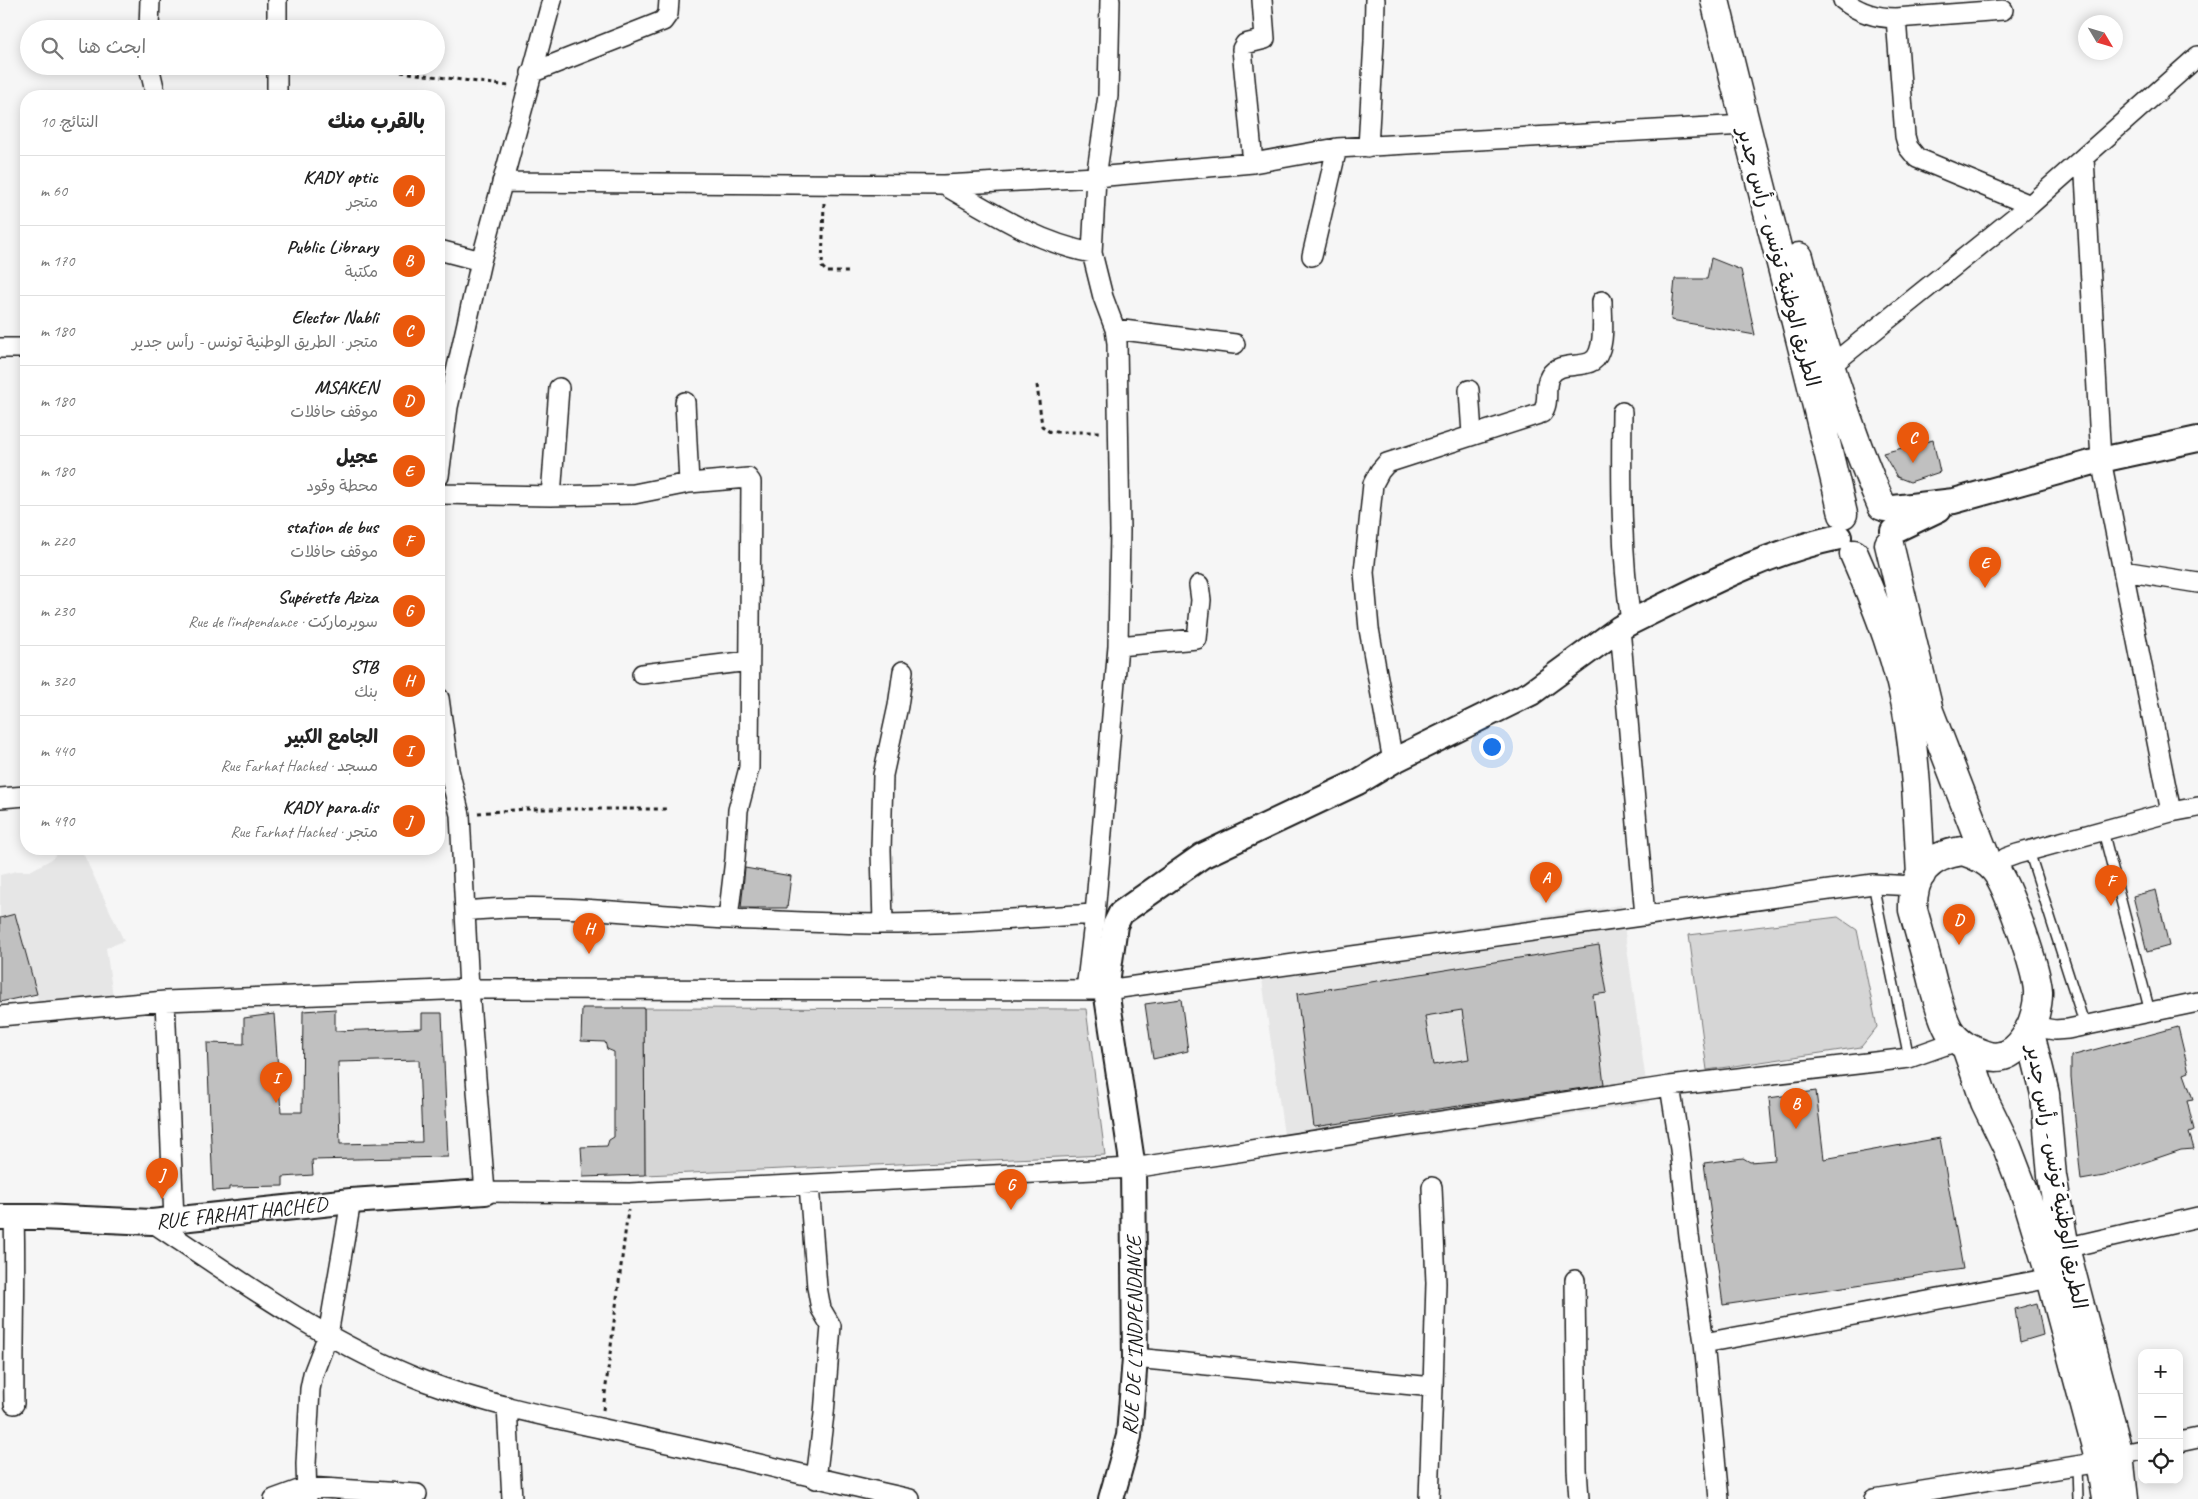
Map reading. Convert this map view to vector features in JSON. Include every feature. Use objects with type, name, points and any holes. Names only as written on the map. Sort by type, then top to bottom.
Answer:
[{"type":"main road","name":"الطريق الوطنية تونس - رأس جدير","points":[[1715,0],[1745,125],[1813,384],[1845,535],[1881,618],[1903,688],[1914,762],[1918,880],[1913,899],[1913,910],[1941,1012],[1949,1030],[1962,1044],[1985,1102],[2007,1147],[2028,1202],[2109,1459],[2124,1499]]},
{"type":"main road","name":"الطريق الوطنية تونس - رأس جدير","points":[[1733,0],[1764,131],[1829,367],[1855,443],[1887,523],[1930,711],[1992,866],[2006,886],[2036,980],[2038,1001],[2030,1028],[2045,1094],[2052,1176],[2065,1248],[2109,1459],[2106,1499]]},
{"type":"main road","points":[[1874,502],[1887,523],[1877,555],[1861,557],[1845,535],[1857,503],[1874,502]]},
{"type":"main road","points":[[1918,880],[1936,858],[1947,852],[1963,851],[1977,856],[1992,866]]},
{"type":"main road","points":[[1962,1044],[1990,1057],[2003,1055],[2013,1051],[2030,1028]]},
{"type":"street","points":[[149,20],[150,0]]},
{"type":"street","points":[[277,0],[277,20]]},
{"type":"street","points":[[445,399],[552,0]]},
{"type":"street","points":[[529,81],[663,21],[668,14],[669,0]]},
{"type":"street","points":[[1096,990],[1095,914],[1118,646],[1119,432],[1115,329],[1103,297],[1092,253],[1096,177],[1108,96],[1110,0]]},
{"type":"street","points":[[1254,163],[1242,49],[1245,44],[1264,39],[1262,0]]},
{"type":"street","points":[[1368,147],[1375,0]]},
{"type":"street","points":[[1843,0],[1854,8],[1882,18],[2003,10]]},
{"type":"street","points":[[1896,18],[1905,136],[1908,147],[1917,158],[1928,164],[2030,205]]},
{"type":"street","points":[[1829,367],[2030,205],[2198,56]]},
{"type":"street","points":[[151,75],[155,90]]},
{"type":"street","points":[[277,75],[278,90]]},
{"type":"street","points":[[502,182],[944,185],[1096,177],[1254,163],[1337,148],[1745,125]]},
{"type":"street","points":[[1312,256],[1337,148]]},
{"type":"street","points":[[2084,158],[2101,460],[2171,812]]},
{"type":"street","points":[[944,185],[1002,219],[1059,245],[1092,253]]},
{"type":"street","points":[[445,252],[481,261]]},
{"type":"street","points":[[1393,760],[1369,629],[1364,572],[1373,484],[1380,471],[1388,463],[1472,434],[1539,415],[1546,408],[1548,381],[1553,372],[1562,367],[1592,363],[1596,358],[1601,346],[1602,301]]},
{"type":"street","points":[[1115,329],[1235,344]]},
{"type":"street","points":[[0,348],[20,348]]},
{"type":"street","points":[[550,496],[559,388]]},
{"type":"street","points":[[1469,390],[1472,434]]},
{"type":"street","points":[[685,402],[689,483]]},
{"type":"street","points":[[1622,412],[1622,506],[1627,596],[1626,625],[1645,916]]},
{"type":"street","points":[[1887,523],[1954,501],[2101,460],[2198,439]]},
{"type":"street","points":[[445,494],[550,496],[634,494],[689,483],[748,478],[750,480],[752,610],[749,661],[749,768],[738,810],[736,859],[728,918]]},
{"type":"street","name":"RUE DE L'INDPENDANCE","points":[[1111,1499],[1129,1436],[1135,1358],[1133,1168],[1096,990],[1115,925],[1121,913],[1202,856],[1358,782],[1393,760],[1531,693],[1626,625],[1758,560],[1787,550],[1845,535]]},
{"type":"street","points":[[2123,571],[2198,583]]},
{"type":"street","points":[[1118,646],[1198,639],[1201,600],[1199,585]]},
{"type":"street","points":[[642,674],[749,661]]},
{"type":"street","points":[[883,924],[881,850],[883,775],[898,706],[903,672]]},
{"type":"street","points":[[445,741],[451,805],[465,911],[469,989],[485,1192],[630,1193],[809,1186],[1133,1168],[1670,1086],[1909,1058],[1962,1044]]},
{"type":"street","points":[[0,798],[20,796]]},
{"type":"street","points":[[1992,866],[2006,858],[2029,851],[2171,812],[2198,807]]},
{"type":"street","points":[[0,1016],[165,1001],[469,989],[788,988],[1096,990],[1873,884],[1918,880]]},
{"type":"street","points":[[465,911],[494,908],[578,908],[728,918],[883,924],[1095,914]]},
{"type":"street","points":[[165,1001],[163,1221],[247,1285],[328,1335],[384,1364],[425,1381],[507,1406],[601,1428],[825,1487],[910,1499]]},
{"type":"street","points":[[2030,1028],[2055,1030],[2085,1026],[2198,1002]]},
{"type":"street","points":[[1670,1086],[1680,1149],[1689,1236],[1704,1343],[1719,1499]]},
{"type":"street","points":[[809,1186],[817,1287],[821,1309],[831,1326],[824,1414],[825,1487]]},
{"type":"street","points":[[1429,1499],[1436,1283],[1432,1187]]},
{"type":"street","name":"RUE FARHAT HACHED","points":[[7,1217],[163,1221],[351,1201],[485,1192]]},
{"type":"street","points":[[307,1493],[310,1389],[313,1374],[328,1335],[351,1201]]},
{"type":"street","points":[[7,1217],[16,1284],[14,1404]]},
{"type":"street","points":[[2065,1248],[2198,1218]]},
{"type":"street","points":[[1704,1343],[2051,1278]]},
{"type":"street","points":[[1576,1280],[1577,1469],[1579,1499]]},
{"type":"street","points":[[1135,1358],[1433,1386]]},
{"type":"street","points":[[507,1406],[512,1499]]},
{"type":"street","points":[[2183,1441],[2198,1438]]},
{"type":"street","points":[[1874,1499],[2109,1459]]},
{"type":"street","points":[[274,1499],[307,1493],[417,1494]]},
{"type":"lane","points":[[2103,830],[2150,1012]]},
{"type":"lane","points":[[2029,851],[2085,1026]]},
{"type":"lane","points":[[1873,884],[1909,1058]]},
{"type":"lane","points":[[2078,1499],[2109,1459]]},
{"type":"path","points":[[444,75],[529,81]]},
{"type":"path","points":[[824,185],[822,267],[827,272],[849,272]]},
{"type":"path","points":[[1037,384],[1042,426],[1045,430],[1050,432],[1119,432]]},
{"type":"path","points":[[451,805],[526,809],[668,809]]},
{"type":"path","points":[[601,1428],[630,1193]]},
{"type":"shaded area","points":[[55,855],[84,855],[124,941],[106,948],[113,996],[38,1005],[37,994],[15,914],[0,918],[0,875],[17,871],[30,871],[52,859]]},
{"type":"shaded area","points":[[1621,905],[1649,1103],[1287,1156],[1259,958]]},
{"type":"shaded area","points":[[1838,917],[1857,930],[1877,1027],[1861,1047],[1707,1070],[1689,935]]},
{"type":"shaded area","points":[[644,1008],[1086,1009],[1105,1155],[645,1175]]},
{"type":"building","points":[[1711,258],[1741,270],[1755,335],[1671,320],[1675,279],[1707,279]]},
{"type":"building","points":[[1933,440],[1940,472],[1910,482],[1897,477],[1883,453]]},
{"type":"building","points":[[745,868],[791,876],[787,908],[741,908]]},
{"type":"building","points":[[2156,890],[2169,946],[2147,952],[2133,896]]},
{"type":"building","points":[[15,914],[37,994],[0,1002],[0,918]]},
{"type":"building","points":[[1599,945],[1607,993],[1593,995],[1604,1085],[1314,1127],[1297,994]],"holes":[[[1462,1010],[1469,1059],[1433,1065],[1425,1016]]]},
{"type":"building","points":[[1181,999],[1188,1051],[1153,1059],[1145,1004]]},
{"type":"building","points":[[582,1008],[644,1008],[645,1175],[583,1177],[581,1147],[607,1146],[609,1140],[614,1137],[614,1052],[607,1049],[605,1042],[581,1041]]},
{"type":"building","points":[[335,1009],[335,1031],[422,1028],[422,1013],[442,1013],[448,1157],[312,1160],[313,1175],[283,1177],[283,1186],[229,1187],[229,1190],[213,1191],[207,1043],[244,1044],[244,1018],[274,1014],[281,1112],[302,1112],[303,1011]],"holes":[[[419,1060],[422,1142],[340,1144],[338,1062]]]},
{"type":"building","points":[[2178,1027],[2189,1072],[2184,1074],[2193,1099],[2187,1100],[2194,1130],[2189,1132],[2194,1149],[2181,1150],[2104,1176],[2081,1180],[2071,1078],[2071,1056]]},
{"type":"building","points":[[1816,1091],[1824,1159],[1940,1138],[1963,1269],[1723,1305],[1704,1163],[1743,1158],[1750,1162],[1775,1160],[1769,1098]]},
{"type":"building","points":[[2037,1303],[2043,1335],[2020,1342],[2015,1309]]},
{"type":"place","name":"Elector Nabli","points":[[1913,463]]},
{"type":"place","name":"عجيل","points":[[1985,588]]},
{"type":"place","name":"KADY optic","points":[[1546,903]]},
{"type":"place","name":"station de bus","points":[[2111,906]]},
{"type":"place","name":"MSAKEN","points":[[1959,945]]},
{"type":"place","name":"STB","points":[[589,954]]},
{"type":"place","name":"الجامع الكبير","points":[[276,1103]]},
{"type":"place","name":"Public Library","points":[[1796,1129]]},
{"type":"place","name":"KADY para.dis","points":[[162,1199]]},
{"type":"place","name":"Supérette Aziza","points":[[1011,1210]]}]
